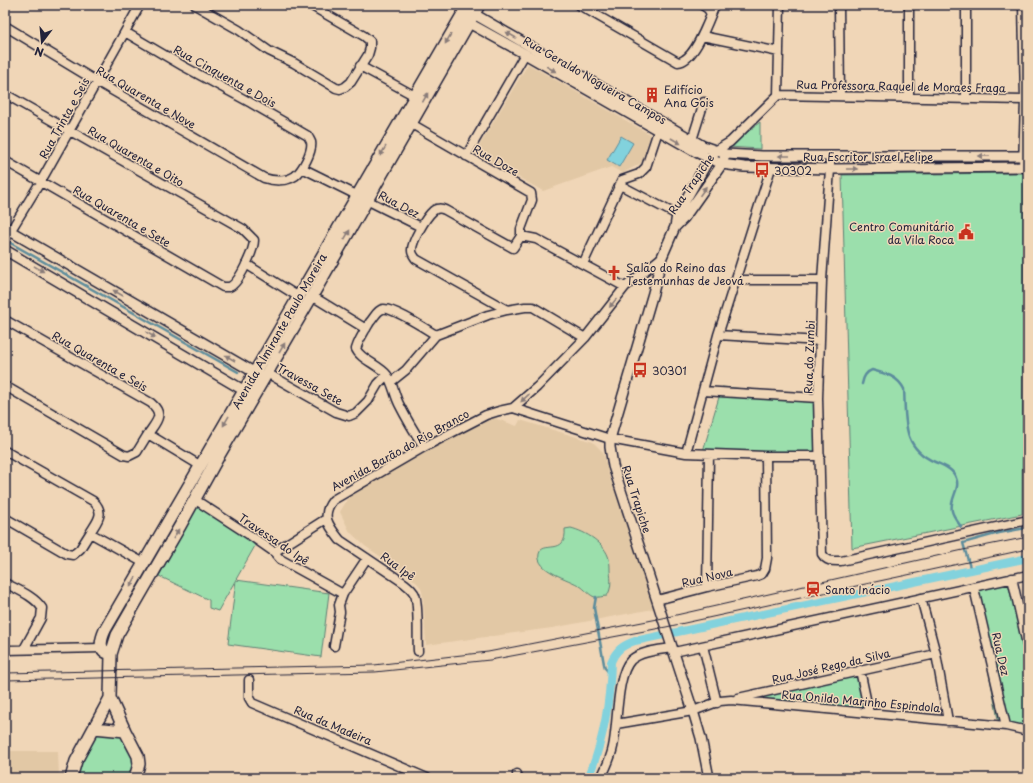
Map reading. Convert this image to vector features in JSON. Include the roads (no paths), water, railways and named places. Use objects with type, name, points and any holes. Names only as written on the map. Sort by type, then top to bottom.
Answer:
[{"type":"main road","name":"Avenida Almirante Paulo Moreira","points":[[135,778],[139,764],[138,756],[110,698],[106,651],[102,638],[105,630],[201,466],[312,296],[415,96],[472,12]]},
{"type":"main road","name":"Avenida Almirante Paulo Moreira","points":[[262,374],[300,296],[410,123],[472,12]]},
{"type":"main road","name":"Avenida Almirante Paulo Moreira","points":[[106,651],[117,635],[194,499],[248,393]]},
{"type":"main road","points":[[154,546],[165,551]]},
{"type":"main road","name":"Avenida Almirante Paulo Moreira","points":[[71,778],[76,761],[110,698]]},
{"type":"main road","points":[[94,728],[125,731]]},
{"type":"street","name":"Rua Trinta e Seis","points":[[7,234],[41,181],[140,5]]},
{"type":"street","points":[[195,5],[239,30],[269,51],[294,63],[330,86],[340,89],[351,82],[368,55],[370,42],[364,36],[310,5]]},
{"type":"street","points":[[579,5],[678,62],[688,58],[702,36],[715,5]]},
{"type":"street","points":[[702,5],[708,9],[711,14]]},
{"type":"street","points":[[715,151],[730,142],[778,95],[780,5]]},
{"type":"street","points":[[839,5],[840,96]]},
{"type":"street","points":[[909,5],[909,98]]},
{"type":"street","points":[[966,5],[966,98]]},
{"type":"street","points":[[1023,5],[1026,78],[1025,167]]},
{"type":"street","name":"Rua Geraldo Nogueira Campos","points":[[472,12],[525,54],[715,151]]},
{"type":"street","name":"Rua Geraldo Nogueira Campos","points":[[472,12],[597,90],[658,131],[709,159]]},
{"type":"street","name":"Rua Quarenta e Nove","points":[[5,26],[96,81],[264,178],[278,181],[294,176],[302,168]]},
{"type":"street","name":"Rua Cinquenta e Dois","points":[[126,32],[183,66],[308,136],[311,141],[311,148],[302,168]]},
{"type":"street","points":[[702,36],[779,52]]},
{"type":"street","points":[[466,156],[525,54]]},
{"type":"street","points":[[360,66],[415,96]]},
{"type":"street","name":"Rua Quarenta e Oito","points":[[5,94],[243,229],[254,240],[254,245],[246,264]]},
{"type":"street","name":"Rua Professora Raquel de Moraes Fraga","points":[[778,95],[1025,100]]},
{"type":"street","points":[[692,140],[704,102]]},
{"type":"street","name":"Rua Doze","points":[[410,123],[531,193],[532,200],[521,229],[521,236]]},
{"type":"street","points":[[584,264],[622,180],[639,174],[646,167],[658,131]]},
{"type":"street","points":[[726,154],[730,142]]},
{"type":"street","name":"Rua Escritor Israel Felipe","points":[[715,151],[726,154],[753,156],[1026,156]]},
{"type":"street","name":"Rua Trapiche","points":[[709,778],[701,738],[693,711],[613,466],[610,440],[654,293],[662,257],[675,227],[709,159],[715,151]]},
{"type":"street","name":"Rua Trapiche","points":[[681,216],[722,164],[726,154]]},
{"type":"street","name":"Rua do Zumbi","points":[[830,156],[822,280],[818,398],[822,554],[825,559],[829,561],[841,560],[1026,521]]},
{"type":"street","name":"Rua Escritor Israel Felipe","points":[[709,159],[722,164],[744,167],[771,168],[830,169],[1025,167]]},
{"type":"street","name":"Rua Quarenta e Sete","points":[[5,161],[223,287],[229,287],[234,284],[246,264]]},
{"type":"street","name":"Rua Dez","points":[[302,168],[421,228]]},
{"type":"street","points":[[686,452],[718,335],[771,168]]},
{"type":"street","points":[[620,185],[681,216]]},
{"type":"street","points":[[507,310],[416,259],[412,253],[412,249],[421,228],[433,211],[441,208],[513,248],[521,236],[536,239],[625,287]]},
{"type":"street","points":[[7,234],[262,374]]},
{"type":"street","points":[[5,250],[248,393]]},
{"type":"street","name":"Avenida Barão do Rio Branco","points":[[326,519],[325,513],[333,500],[424,447],[486,415],[513,408],[537,387],[585,338],[625,287],[662,257]]},
{"type":"street","points":[[246,264],[300,296]]},
{"type":"street","points":[[735,280],[822,280]]},
{"type":"street","points":[[312,296],[366,329]]},
{"type":"street","points":[[389,378],[406,370],[436,335],[488,315],[507,310],[525,307],[533,308],[585,338]]},
{"type":"street","points":[[424,447],[399,404],[389,378],[374,364],[357,352],[357,346],[366,329],[380,310],[388,309],[436,335]]},
{"type":"street","name":"Rua Quarenta e Seis","points":[[5,320],[151,403],[157,408],[160,414],[148,434]]},
{"type":"street","points":[[718,335],[820,342]]},
{"type":"street","name":"Travessa Sete","points":[[262,374],[343,415],[349,416],[356,413],[368,401],[378,384],[389,378]]},
{"type":"street","points":[[5,386],[124,455],[129,456],[137,452],[148,434],[201,466]]},
{"type":"street","points":[[703,391],[818,398]]},
{"type":"street","points":[[513,408],[610,440],[686,452],[766,456],[820,456]]},
{"type":"street","points":[[5,451],[93,501],[99,506],[100,511],[99,518],[90,533],[80,549],[73,555],[58,550],[5,518]]},
{"type":"street","points":[[707,587],[709,454]]},
{"type":"street","name":"Rua Nova","points":[[657,600],[707,587],[752,578],[762,574],[765,569],[767,558],[766,456]]},
{"type":"street","name":"Travessa do Ipê","points":[[194,499],[274,552],[280,559],[343,594]]},
{"type":"street","points":[[274,552],[326,519]]},
{"type":"street","name":"Rua Ipê","points":[[326,519],[333,532],[340,540],[412,590],[416,597],[418,651]]},
{"type":"street","points":[[90,533],[144,563]]},
{"type":"street","points":[[334,646],[340,612],[339,605],[343,594],[366,558]]},
{"type":"street","points":[[601,778],[613,747],[621,685],[625,671],[632,660],[642,654],[672,647],[703,646],[1028,575]]},
{"type":"street","points":[[1012,578],[1028,649]]},
{"type":"street","points":[[5,583],[32,598],[42,608],[41,618],[24,649]]},
{"type":"street","name":"Rua Dez","points":[[974,588],[1006,726]]},
{"type":"street","points":[[921,598],[936,654],[948,721]]},
{"type":"street","points":[[703,646],[717,703]]},
{"type":"street","points":[[5,650],[106,651]]},
{"type":"street","name":"Rua José Rego da Silva","points":[[732,700],[936,654]]},
{"type":"street","points":[[860,670],[869,714]]},
{"type":"street","name":"Rua da Madeira","points":[[249,680],[249,698],[252,703],[427,778]]},
{"type":"street","name":"Rua Onildo Marinho Espindola","points":[[616,724],[693,711],[732,700],[1006,726],[1028,730]]},
{"type":"water","points":[[621,136],[633,143],[619,167],[607,160]]},
{"type":"waterway","points":[[971,571],[963,543],[999,533],[1026,528],[1028,208]]},
{"type":"waterway","points":[[7,241],[238,372]]},
{"type":"waterway","points":[[862,384],[865,376],[872,370],[886,374],[901,384],[904,389],[908,432],[916,449],[924,456],[948,468],[955,475],[957,486],[952,502],[952,511],[961,527]]},
{"type":"waterway","points":[[588,778],[594,764],[602,736],[608,707],[611,662],[620,648],[627,644],[635,641],[1028,558]]},
{"type":"waterway","points":[[596,597],[594,608],[604,664],[605,668],[611,675]]},
{"type":"tram line","points":[[5,673],[374,665],[488,652],[663,618],[963,550],[1028,537]]},
{"type":"tram line","points":[[5,680],[375,672],[490,660],[666,627],[1028,549]]},
{"type":"place","name":"Edifício Ana Gois","points":[[652,95]]},
{"type":"place","name":"30302","points":[[762,170]]},
{"type":"place","name":"Centro Comunitário da Vila Roca","points":[[966,232]]},
{"type":"place","name":"Salão do Reino das Testemunhas de Jeová","points":[[614,273]]},
{"type":"place","name":"30301","points":[[640,370]]},
{"type":"place","name":"Santo Inácio","points":[[813,589]]}]
